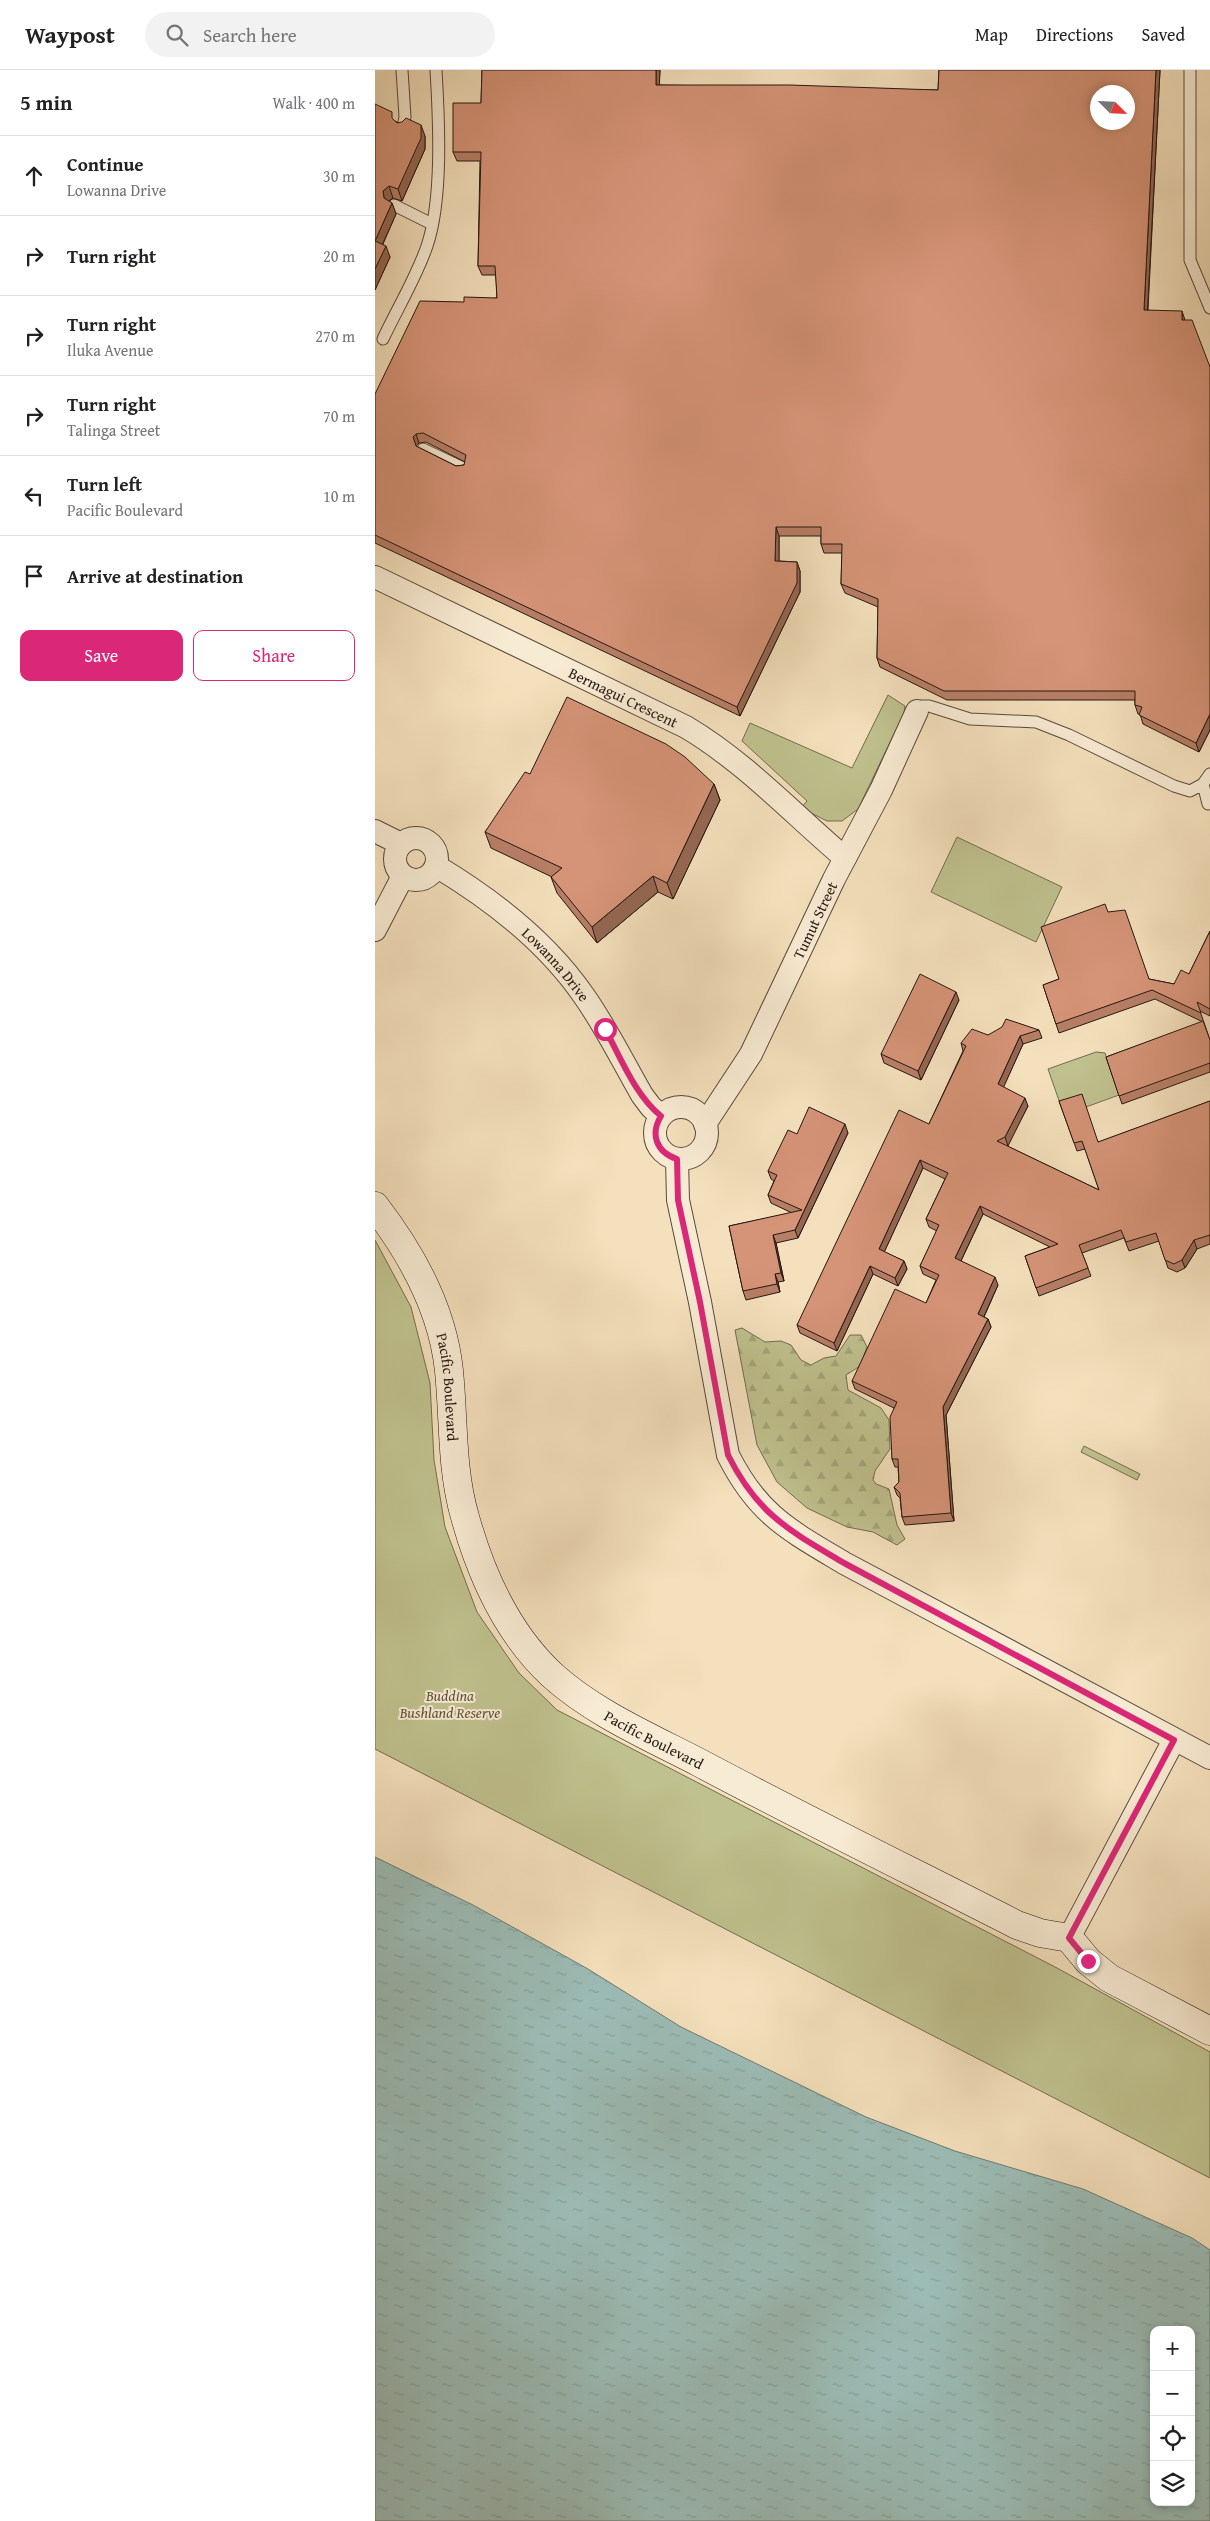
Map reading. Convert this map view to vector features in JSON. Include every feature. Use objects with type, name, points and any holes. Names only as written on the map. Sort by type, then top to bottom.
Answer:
[{"type":"street","name":"Bermagui Crescent","points":[[375,576],[709,740],[845,858]]},
{"type":"street","name":"Tumut Street","points":[[705,1124],[751,1054],[845,858],[881,790],[917,711]]},
{"type":"street","points":[[375,831],[401,844]]},
{"type":"street","points":[[413,838],[427,841],[436,852],[436,866],[433,872],[422,879],[416,880],[403,876],[397,869],[395,861],[396,852],[401,844],[413,838]]},
{"type":"street","name":"Lowanna Drive","points":[[436,866],[498,906],[553,957],[584,996],[642,1095],[651,1108],[661,1116]]},
{"type":"street","points":[[375,930],[403,876]]},
{"type":"street","points":[[674,1108],[689,1108],[696,1112],[705,1124],[705,1142],[701,1150],[694,1156],[677,1159],[663,1152],[655,1138],[657,1122],[661,1116],[674,1108]]},
{"type":"street","points":[[677,1159],[678,1200],[700,1302],[728,1455],[739,1478],[767,1512],[793,1533],[844,1563],[1210,1758]]},
{"type":"street","name":"Pacific Boulevard","points":[[375,1206],[397,1235],[423,1282],[441,1330],[449,1367],[454,1452],[460,1500],[481,1567],[490,1588],[527,1648],[551,1674],[575,1694],[614,1717],[1017,1925],[1040,1933],[1069,1938]]},
{"type":"street","points":[[1174,1740],[1069,1938],[1088,1961],[1109,1978],[1210,2031]]},
{"type":"lane","points":[[402,70],[405,117],[403,127]]},
{"type":"lane","points":[[383,339],[427,246],[432,224],[438,139],[436,70]]},
{"type":"lane","points":[[1190,70],[1190,260],[1210,308]]},
{"type":"lane","points":[[394,205],[432,224]]},
{"type":"lane","points":[[423,449],[463,468]]},
{"type":"lane","points":[[917,711],[922,706],[929,706],[970,719],[1036,722],[1069,734],[1174,786],[1190,791],[1203,784],[1210,774]]},
{"type":"lane","points":[[1203,784],[1208,804]]},
{"type":"green space","points":[[888,695],[905,706],[904,713],[858,809],[842,821],[827,821],[801,808],[807,801],[742,741],[750,723],[852,768]]},
{"type":"green space","points":[[957,837],[1062,887],[1036,942],[931,892]]},
{"type":"green space","points":[[1096,1052],[1105,1053],[1119,1095],[1086,1107],[1062,1109],[1048,1069]]},
{"type":"green space","name":"Buddina Bushland Reserve","points":[[375,1240],[411,1307],[430,1383],[434,1460],[445,1527],[477,1612],[519,1673],[557,1710],[1057,1968],[1210,2052],[1210,2178],[375,1749]]},
{"type":"green space","points":[[742,1328],[765,1342],[781,1341],[791,1345],[801,1360],[811,1365],[824,1358],[836,1356],[850,1335],[861,1335],[867,1347],[860,1366],[846,1375],[848,1390],[881,1408],[889,1420],[890,1449],[875,1471],[873,1480],[876,1484],[889,1489],[897,1525],[905,1539],[897,1545],[873,1532],[847,1527],[807,1508],[777,1482],[757,1445],[735,1330]]},
{"type":"green space","points":[[1084,1446],[1140,1474],[1137,1480],[1081,1452]]},
{"type":"water","points":[[375,1857],[473,1905],[588,1969],[681,2027],[866,2117],[955,2151],[1083,2189],[1192,2238],[1210,2250],[1210,2521],[375,2521]]},
{"type":"building","points":[[482,70],[656,70],[656,85],[790,85],[938,90],[939,70],[1156,70],[1144,310],[1182,311],[1182,320],[1192,320],[1210,367],[1210,714],[1196,743],[1139,715],[1142,707],[1135,705],[1135,691],[944,691],[877,658],[878,599],[841,584],[842,544],[821,544],[821,527],[776,527],[775,561],[797,562],[797,583],[737,707],[375,535],[375,394],[420,301],[464,302],[464,297],[497,298],[495,266],[478,266],[481,152],[453,152],[453,103],[481,103]],"holes":[[[423,433],[466,455],[464,465],[456,466],[416,446],[413,437],[416,434]]]},
{"type":"building","points":[[375,104],[392,112],[392,118],[397,123],[402,122],[406,118],[421,125],[421,138],[398,189],[389,186],[383,191],[384,198],[392,203],[375,241]]},
{"type":"building","points":[[375,241],[386,246],[375,269]]},
{"type":"building","points":[[567,697],[666,744],[685,757],[714,784],[667,883],[653,876],[592,927],[551,877],[562,868],[485,832],[525,772],[530,774]]},
{"type":"building","points":[[1105,904],[1108,912],[1125,910],[1149,979],[1174,984],[1181,970],[1189,974],[1210,931],[1210,1009],[1197,1002],[1201,1013],[1152,990],[1056,1024],[1043,985],[1059,979],[1041,927]]},
{"type":"building","points":[[920,974],[956,992],[918,1071],[881,1054]]},
{"type":"building","points":[[1006,1019],[1039,1030],[1020,1036],[998,1084],[1025,1098],[1005,1137],[997,1141],[1099,1190],[1082,1141],[1074,1143],[1059,1101],[1082,1094],[1098,1142],[1210,1101],[1210,1235],[1194,1240],[1182,1260],[1174,1264],[1165,1260],[1156,1233],[1126,1242],[1121,1230],[1079,1245],[1088,1268],[1036,1288],[1025,1256],[1058,1244],[980,1206],[955,1258],[995,1277],[978,1314],[988,1319],[943,1407],[951,1513],[902,1517],[900,1493],[894,1487],[899,1482],[898,1459],[892,1459],[890,1417],[897,1402],[852,1381],[895,1289],[926,1303],[939,1275],[920,1266],[939,1225],[926,1219],[948,1173],[920,1160],[879,1249],[904,1261],[895,1278],[870,1266],[834,1343],[797,1325],[899,1110],[929,1124],[966,1046],[961,1043],[972,1029],[988,1035],[1002,1027]]},
{"type":"building","points":[[1203,1021],[1210,1040],[1210,1063],[1119,1096],[1106,1057]]},
{"type":"building","points":[[809,1107],[845,1124],[795,1230],[773,1235],[781,1273],[775,1274],[777,1284],[743,1291],[729,1226],[802,1210],[768,1195],[777,1175],[768,1171],[788,1130],[797,1134]]},
{"type":"route","points":[[605,1029],[642,1095],[651,1108],[661,1116],[655,1130],[658,1146],[669,1157],[677,1159],[678,1200],[700,1302],[728,1455],[739,1478],[755,1498],[767,1512],[793,1533],[844,1563],[1174,1740],[1069,1938],[1088,1961]]}]
